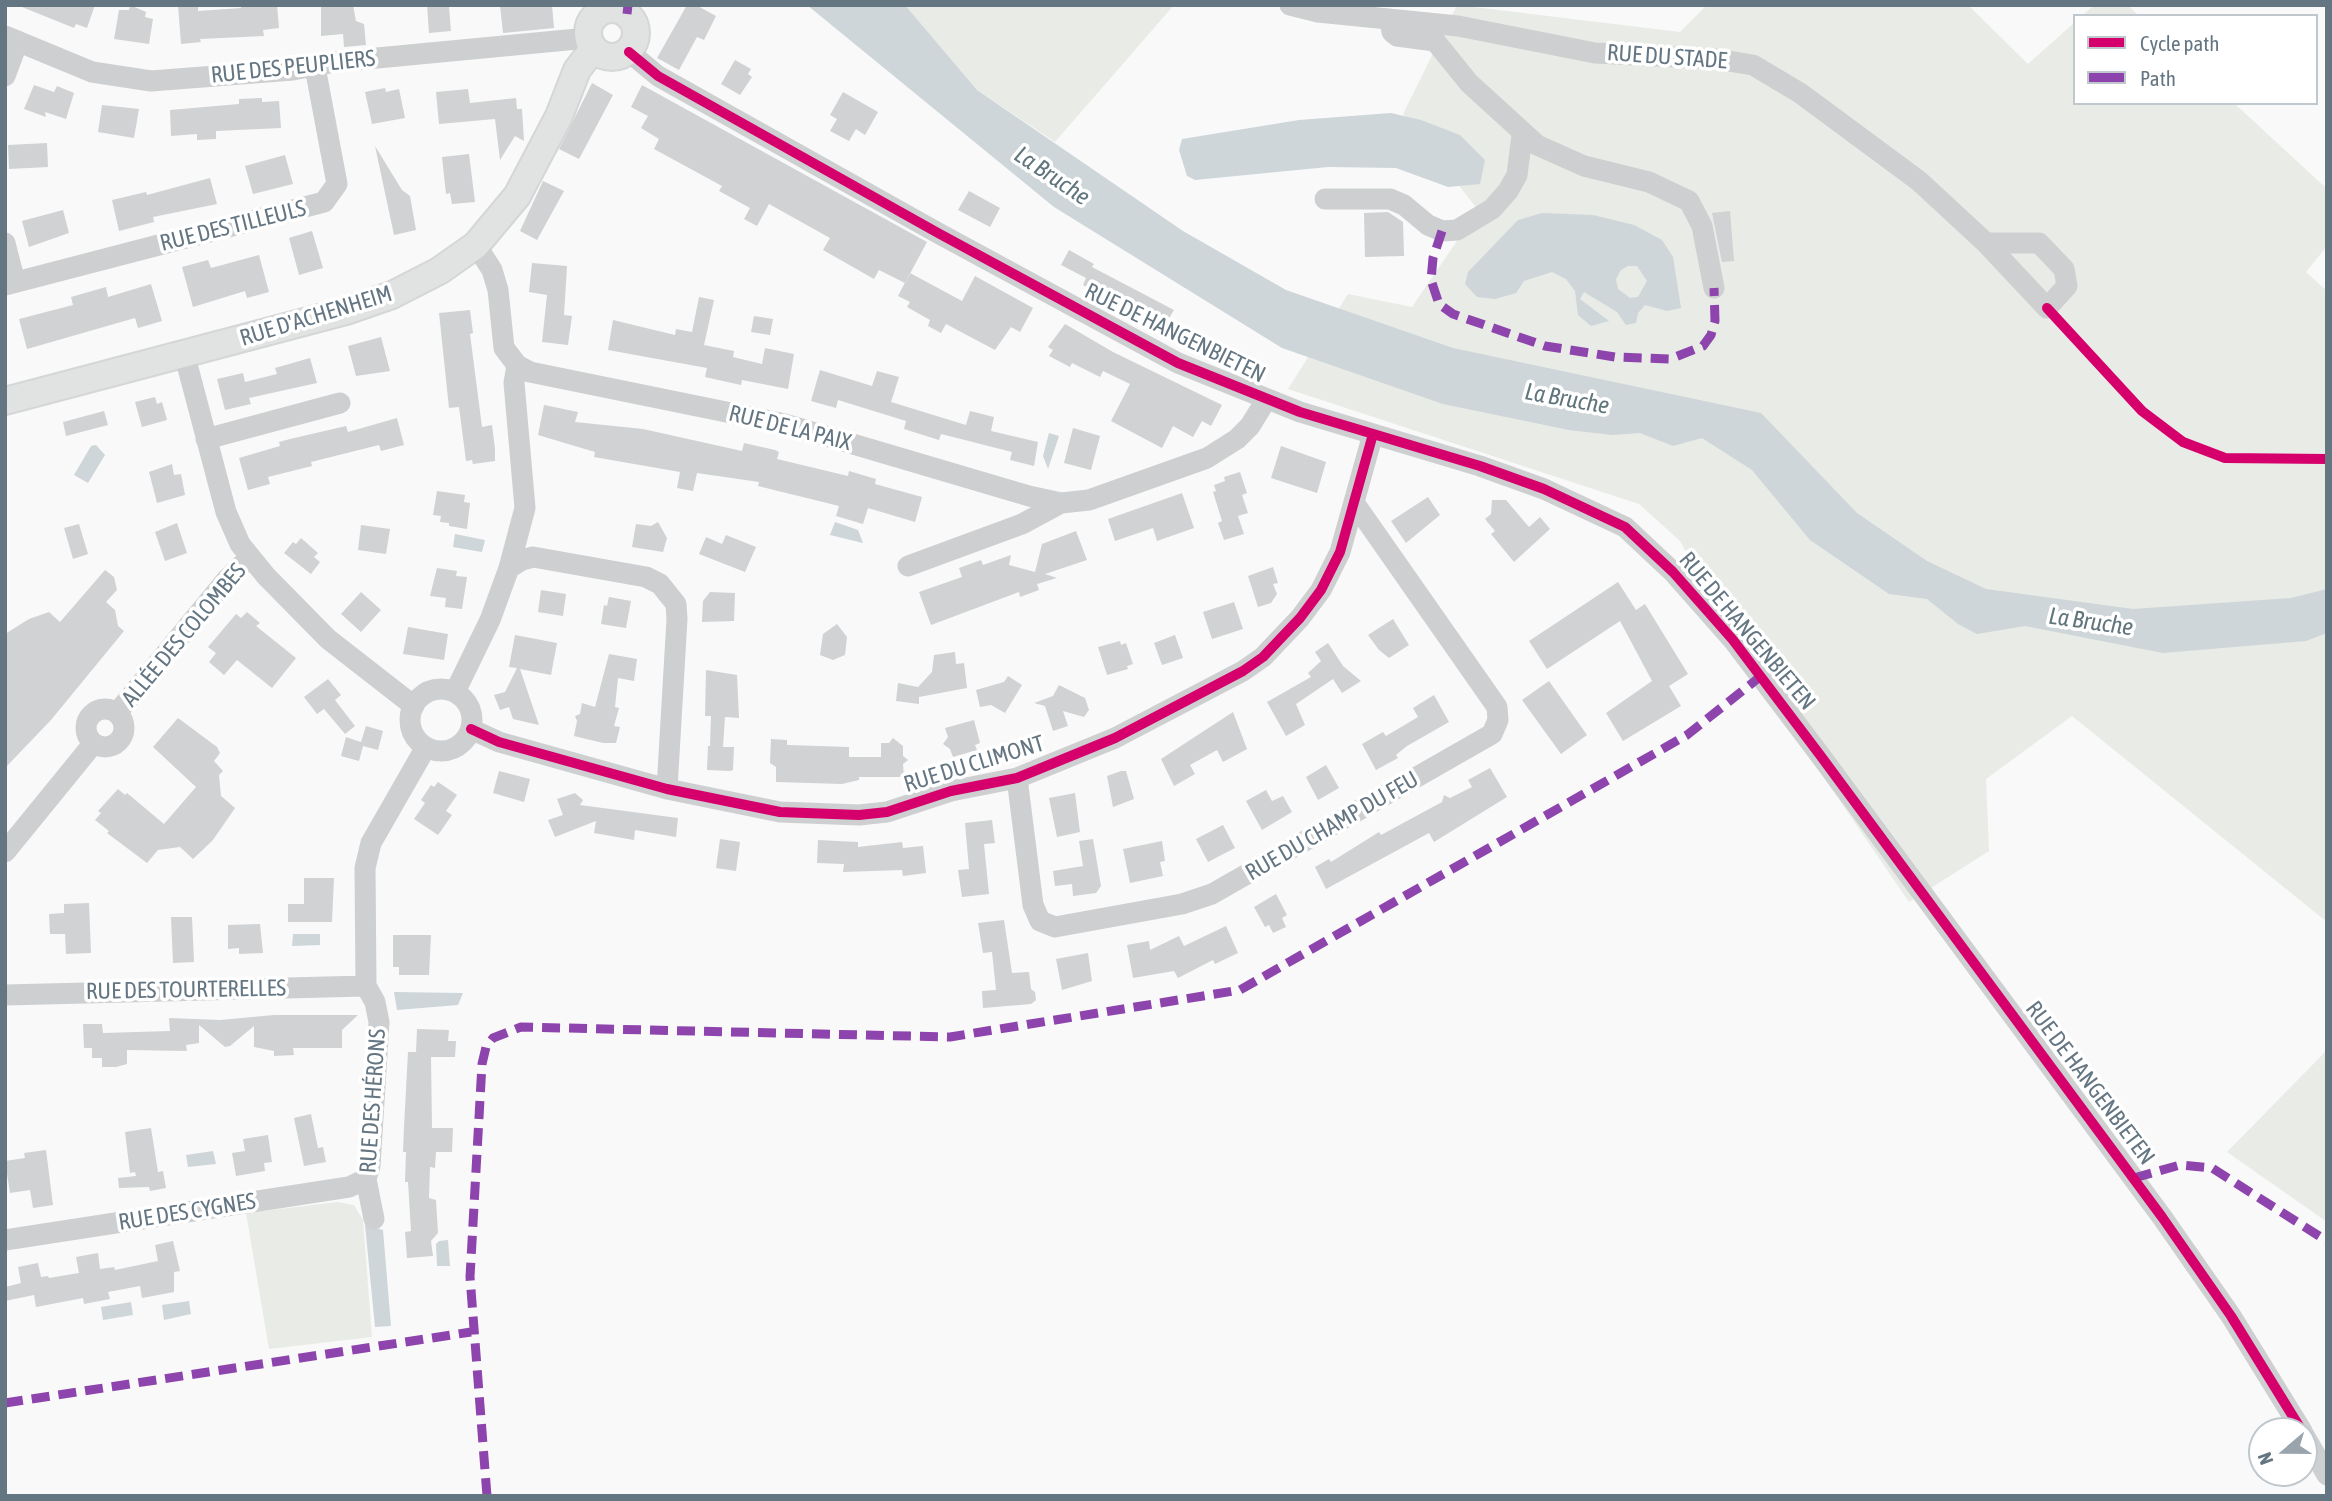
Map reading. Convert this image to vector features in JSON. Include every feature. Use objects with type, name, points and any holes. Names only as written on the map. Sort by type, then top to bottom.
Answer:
[{"type":"main road","points":[[607,9],[618,10],[634,22],[637,33],[629,52],[611,58],[593,26],[607,9]]},
{"type":"main road","name":"RUE D'ACHENHEIM","points":[[5,401],[346,311],[392,295],[439,271],[475,245],[528,179],[559,117],[593,26]]},
{"type":"street","name":"RUE DU STADE","points":[[1290,5],[1318,12],[1458,26],[1595,53],[1716,59],[1753,65],[1792,88],[1919,181],[1986,243]]},
{"type":"street","points":[[1390,19],[1392,32],[1397,36],[1435,41],[1469,83],[1522,135],[1553,154],[1648,182],[1676,192],[1689,201],[1702,226],[1714,288]]},
{"type":"street","name":"RUE DES PEUPLIERS","points":[[12,39],[92,72],[151,81],[315,67],[593,26]]},
{"type":"street","points":[[5,76],[12,39]]},
{"type":"street","name":"RUE DE HANGENBIETEN","points":[[629,52],[658,76],[1178,363],[1266,400],[1544,489],[1625,527],[1674,572],[1761,676],[2097,1127],[2231,1316],[2293,1417]]},
{"type":"street","name":"RUE DES TILLEULS","points":[[10,283],[324,202],[337,184],[315,67]]},
{"type":"street","points":[[1325,199],[1390,199],[1404,205],[1428,225],[1442,231],[1457,230],[1492,209],[1508,191],[1517,175],[1522,135]]},
{"type":"street","points":[[5,243],[10,283]]},
{"type":"street","points":[[455,692],[490,620],[509,568],[525,508],[514,383],[517,365],[504,348],[498,290],[492,270],[475,245]]},
{"type":"street","points":[[184,354],[230,527],[250,557],[328,639],[414,706]]},
{"type":"street","name":"RUE DE LA PAIX","points":[[517,365],[550,378],[785,424],[1016,493],[1061,503],[1089,500],[1207,458],[1237,439],[1250,426],[1266,400]]},
{"type":"street","points":[[206,439],[340,403]]},
{"type":"street","name":"RUE DU CLIMONT","points":[[471,729],[499,742],[667,789],[780,812],[859,815],[887,812],[950,791],[1017,778],[1115,738],[1243,671],[1263,657],[1300,618],[1321,590],[1340,552],[1373,434]]},
{"type":"street","name":"RUE DE LA PAIX","points":[[908,566],[1022,524],[1061,503]]},
{"type":"street","name":"RUE DU CHAMP DU FEU","points":[[1017,778],[1033,905],[1040,921],[1055,927],[1182,904],[1212,894],[1492,734],[1498,720],[1497,707],[1355,504]]},
{"type":"street","name":"ALLÉE DES COLOMBES","points":[[5,852],[93,744],[85,728],[88,718],[95,710],[106,708],[117,713],[228,578],[250,557]]},
{"type":"street","points":[[509,568],[533,557],[646,577],[660,584],[670,594],[676,604],[677,619],[667,789]]},
{"type":"street","points":[[441,689],[455,692],[464,699],[471,712],[471,729],[464,742],[454,749],[441,751],[426,747],[416,738],[410,719],[414,706],[422,696],[441,689]]},
{"type":"street","name":"RUE DES HÉRONS","points":[[374,1219],[366,1178],[370,1167],[379,1022],[375,1002],[366,986],[367,855],[371,843],[426,747]]},
{"type":"street","name":"RUE DES TOURTERELLES","points":[[5,995],[366,986]]},
{"type":"street","name":"RUE DES CYGNES","points":[[5,1240],[349,1187],[366,1178]]},
{"type":"street","name":"RUE DE HANGENBIETEN","points":[[2318,1459],[2327,1475]]},
{"type":"shaded area","points":[[905,5],[1174,5],[1055,142],[977,90]]},
{"type":"shaded area","points":[[1457,5],[1680,32],[1707,5],[1968,5],[2028,64],[2073,24],[2073,105],[2236,105],[2327,189],[2327,246],[2306,272],[2327,291],[2327,922],[2072,716],[1986,779],[1989,851],[1909,902],[1762,687],[1680,541],[1639,504],[1288,389],[1348,294],[1412,307],[1478,210],[1403,114]]},
{"type":"shaded area","points":[[2094,5],[2128,5],[2137,14],[2084,14]]},
{"type":"shaded area","points":[[2327,1050],[2327,1222],[2227,1152]]},
{"type":"shaded area","points":[[338,1202],[354,1205],[363,1220],[372,1337],[269,1349],[246,1213]]},
{"type":"water","name":"La Bruche","points":[[807,5],[905,5],[977,90],[1183,231],[1286,290],[1453,348],[1761,413],[1857,513],[1927,561],[1986,589],[2133,609],[2291,598],[2327,589],[2327,633],[2306,641],[2163,653],[2025,626],[1977,634],[1958,624],[1927,599],[1889,594],[1810,540],[1752,470],[1702,438],[1673,446],[1640,433],[1612,435],[1569,430],[1443,404],[1282,348],[1054,207]]},
{"type":"water","points":[[1391,113],[1421,120],[1460,135],[1485,160],[1480,184],[1448,187],[1396,168],[1328,167],[1195,180],[1187,176],[1179,150],[1182,139],[1299,120]]},
{"type":"water","points":[[1542,213],[1593,215],[1634,225],[1662,240],[1673,257],[1681,308],[1667,311],[1645,305],[1638,313],[1636,323],[1626,325],[1617,312],[1584,292],[1580,299],[1609,321],[1591,326],[1578,315],[1575,291],[1566,279],[1552,272],[1524,281],[1516,293],[1495,299],[1477,297],[1465,284],[1468,272],[1518,220]],"holes":[[[1628,266],[1637,266],[1647,281],[1638,297],[1630,298],[1618,289],[1616,279],[1621,270]]]},
{"type":"water","points":[[1049,433],[1059,436],[1048,469],[1043,456]]},
{"type":"water","points":[[96,445],[105,455],[88,483],[74,475],[91,446]]},
{"type":"water","points":[[835,522],[858,530],[863,543],[830,535]]},
{"type":"water","points":[[455,534],[485,540],[482,552],[453,547]]},
{"type":"water","points":[[293,934],[320,934],[320,945],[292,946]]},
{"type":"water","points":[[394,992],[463,993],[458,1005],[397,1010]]},
{"type":"water","points":[[213,1151],[216,1164],[188,1167],[186,1155]]},
{"type":"water","points":[[365,1225],[383,1230],[391,1326],[375,1327]]},
{"type":"water","points":[[448,1240],[450,1266],[437,1266],[436,1244]]},
{"type":"water","points":[[189,1301],[191,1314],[164,1320],[162,1305]]},
{"type":"water","points":[[131,1302],[133,1315],[103,1320],[101,1307]]},
{"type":"building","points":[[17,5],[95,5],[87,28],[76,24],[74,28]]},
{"type":"building","points":[[130,5],[146,12],[145,17],[153,19],[149,44],[114,39],[119,10],[129,10]]},
{"type":"building","points":[[178,5],[198,5],[198,11],[241,8],[241,5],[277,5],[279,28],[263,30],[264,36],[200,39],[201,42],[181,44]]},
{"type":"building","points":[[321,5],[353,5],[356,21],[364,24],[366,45],[344,47],[343,34],[321,36]]},
{"type":"building","points":[[427,5],[449,6],[451,31],[429,33]]},
{"type":"building","points":[[500,5],[552,5],[554,28],[503,33]]},
{"type":"building","points":[[687,5],[696,5],[716,16],[704,40],[697,37],[679,70],[657,58]]},
{"type":"building","points":[[735,60],[751,69],[748,74],[752,77],[740,95],[721,84]]},
{"type":"building","points":[[592,83],[613,95],[579,159],[559,149]]},
{"type":"building","points":[[34,85],[54,92],[57,86],[74,93],[66,119],[45,112],[46,117],[24,109]]},
{"type":"building","points":[[642,85],[927,242],[905,283],[879,270],[874,279],[823,250],[830,238],[769,204],[757,226],[744,219],[750,208],[719,191],[722,186],[654,149],[659,139],[641,128],[648,116],[631,107]]},
{"type":"building","points":[[385,88],[386,92],[399,89],[405,118],[372,124],[365,92]]},
{"type":"building","points":[[468,89],[470,103],[516,98],[517,109],[522,109],[524,141],[515,136],[500,160],[495,119],[439,124],[436,92]]},
{"type":"building","points":[[843,92],[878,112],[865,135],[856,129],[849,141],[830,131],[837,119],[830,115]]},
{"type":"building","points":[[262,98],[262,102],[279,101],[281,128],[216,131],[216,139],[197,140],[197,134],[171,136],[170,110],[239,104],[239,99]]},
{"type":"building","points":[[102,105],[139,109],[134,138],[98,132]]},
{"type":"building","points":[[47,143],[48,167],[9,169],[8,145]]},
{"type":"building","points":[[375,146],[402,190],[410,196],[416,230],[394,235]]},
{"type":"building","points":[[469,154],[475,202],[452,204],[450,193],[446,194],[442,157]]},
{"type":"building","points":[[285,155],[293,184],[253,194],[245,166]]},
{"type":"building","points":[[210,178],[217,204],[153,217],[154,222],[119,231],[112,200],[146,192],[147,195]]},
{"type":"building","points":[[543,181],[564,191],[537,240],[520,231]]},
{"type":"building","points":[[969,191],[1000,208],[990,227],[958,210]]},
{"type":"building","points":[[63,210],[69,233],[29,247],[22,221]]},
{"type":"building","points":[[1730,211],[1734,261],[1722,262],[1712,213]]},
{"type":"building","points":[[1388,212],[1403,222],[1404,256],[1365,257],[1364,213]]},
{"type":"building","points":[[312,231],[323,268],[299,275],[289,238]]},
{"type":"building","points":[[1069,250],[1094,264],[1092,267],[1174,310],[1165,325],[1148,315],[1146,319],[1139,315],[1130,319],[1128,310],[1083,285],[1086,278],[1061,265]]},
{"type":"building","points":[[259,255],[269,292],[247,298],[245,291],[193,307],[182,267],[208,260],[211,268]]},
{"type":"building","points":[[532,263],[567,266],[564,315],[572,316],[568,345],[542,342],[547,295],[529,292]]},
{"type":"building","points":[[910,273],[962,301],[975,276],[1033,308],[1020,332],[1011,327],[995,350],[946,324],[941,333],[928,326],[930,320],[907,307],[910,302],[898,296]]},
{"type":"building","points":[[151,284],[162,321],[138,328],[135,318],[27,349],[19,319],[73,305],[71,297],[106,287],[108,297]]},
{"type":"building","points":[[699,297],[714,300],[704,345],[734,351],[733,357],[762,364],[765,348],[794,354],[788,389],[742,380],[741,385],[705,377],[707,368],[608,350],[613,320],[675,335],[676,329],[692,332]]},
{"type":"building","points":[[470,310],[473,333],[470,334],[482,427],[492,425],[495,449],[495,461],[473,464],[472,460],[466,461],[459,407],[449,408],[439,313]]},
{"type":"building","points":[[754,316],[773,319],[770,335],[751,332]]},
{"type":"building","points":[[1065,324],[1113,352],[1222,405],[1211,426],[1202,421],[1193,437],[1173,426],[1162,448],[1111,421],[1130,384],[1103,371],[1100,377],[1072,363],[1070,367],[1049,356],[1053,350],[1048,347]]},
{"type":"building","points":[[381,337],[390,371],[356,376],[348,346]]},
{"type":"building","points":[[310,358],[317,383],[249,398],[251,404],[225,410],[217,379],[243,373],[245,382],[277,374],[275,368]]},
{"type":"building","points":[[820,370],[872,386],[877,371],[899,377],[891,402],[966,425],[970,411],[994,417],[991,431],[1038,442],[1034,466],[1010,460],[1012,452],[941,434],[939,440],[904,429],[906,421],[838,400],[836,408],[811,401]]},
{"type":"building","points":[[155,397],[157,404],[162,402],[167,420],[142,427],[135,402]]},
{"type":"building","points":[[544,405],[578,412],[575,422],[643,429],[742,451],[744,443],[775,450],[779,452],[777,459],[848,476],[849,471],[876,479],[875,484],[922,497],[915,522],[868,508],[863,524],[836,516],[839,506],[758,486],[759,482],[697,473],[693,491],[677,488],[680,472],[594,457],[595,452],[538,435]]},
{"type":"building","points":[[104,411],[108,425],[66,436],[63,422]]},
{"type":"building","points":[[397,418],[404,445],[381,451],[379,445],[311,462],[312,466],[268,477],[270,484],[248,490],[239,458],[280,446],[279,442],[290,439],[346,426],[348,432]]},
{"type":"building","points":[[1073,428],[1100,436],[1091,470],[1064,463]]},
{"type":"building","points":[[1281,446],[1326,462],[1317,493],[1271,478]]},
{"type":"building","points":[[172,464],[174,475],[181,474],[185,495],[157,503],[149,472]]},
{"type":"building","points":[[1240,472],[1247,493],[1242,495],[1248,513],[1238,516],[1244,534],[1224,540],[1218,523],[1222,521],[1213,492],[1216,491],[1214,485],[1225,481],[1224,477]]},
{"type":"building","points":[[437,491],[465,495],[464,502],[470,503],[467,529],[449,526],[449,523],[440,522],[441,516],[433,515]]},
{"type":"building","points":[[1182,493],[1194,528],[1157,541],[1153,528],[1115,541],[1108,519]]},
{"type":"building","points":[[1428,497],[1440,515],[1406,543],[1391,521]]},
{"type":"building","points":[[1492,500],[1506,500],[1529,527],[1540,517],[1550,529],[1514,562],[1491,534],[1495,531],[1485,519],[1491,514]]},
{"type":"building","points":[[658,522],[667,538],[663,552],[632,547],[636,524],[651,526]]},
{"type":"building","points":[[177,523],[187,553],[165,561],[155,532]]},
{"type":"building","points":[[79,524],[88,554],[73,559],[64,528]]},
{"type":"building","points":[[361,525],[390,529],[386,554],[358,550]]},
{"type":"building","points":[[1076,531],[1087,560],[1045,574],[1057,578],[1037,584],[1039,590],[1020,597],[1019,592],[931,625],[919,592],[962,577],[959,568],[981,560],[983,565],[1011,555],[1009,565],[1035,572],[1042,544]]},
{"type":"building","points":[[726,535],[756,547],[745,572],[699,554],[706,537],[722,544]]},
{"type":"building","points":[[301,538],[318,553],[314,557],[320,562],[311,574],[284,553],[293,542],[296,544]]},
{"type":"building","points":[[1273,567],[1278,583],[1273,584],[1277,594],[1271,603],[1258,607],[1248,576]]},
{"type":"building","points":[[437,568],[457,571],[456,576],[467,577],[462,609],[445,607],[446,598],[430,596]]},
{"type":"building","points":[[105,570],[114,577],[117,590],[106,602],[115,610],[118,626],[124,631],[51,720],[5,768],[5,634],[29,619],[49,612],[60,622]]},
{"type":"building","points":[[1618,582],[1636,610],[1645,604],[1688,674],[1669,686],[1681,706],[1623,741],[1606,713],[1652,681],[1620,621],[1547,669],[1529,641]]},
{"type":"building","points":[[541,590],[566,594],[563,616],[538,612]]},
{"type":"building","points":[[361,592],[381,610],[361,632],[341,614]]},
{"type":"building","points":[[710,592],[735,593],[734,621],[702,622],[703,601]]},
{"type":"building","points":[[609,597],[631,601],[626,628],[601,624],[604,605],[607,606]]},
{"type":"building","points":[[1234,602],[1243,629],[1212,639],[1203,612]]},
{"type":"building","points":[[247,612],[260,623],[256,626],[296,658],[272,688],[237,660],[224,675],[209,662],[216,653],[208,647],[236,614],[241,618]]},
{"type":"building","points":[[1393,619],[1409,645],[1389,658],[1368,635]]},
{"type":"building","points":[[837,624],[847,637],[845,655],[833,660],[820,655],[823,634]]},
{"type":"building","points":[[408,627],[448,634],[444,660],[403,654]]},
{"type":"building","points":[[515,635],[557,643],[551,675],[520,669],[539,725],[513,719],[509,707],[500,710],[494,695],[505,692],[517,668],[509,667]]},
{"type":"building","points":[[1175,635],[1183,658],[1162,665],[1154,643]]},
{"type":"building","points":[[1120,641],[1121,645],[1126,643],[1133,664],[1127,666],[1128,669],[1107,675],[1098,647]]},
{"type":"building","points":[[1328,643],[1343,666],[1361,681],[1342,693],[1333,679],[1296,704],[1305,725],[1286,736],[1267,702],[1311,677],[1308,673],[1321,661],[1315,652]]},
{"type":"building","points":[[955,652],[956,664],[964,663],[967,688],[919,697],[919,704],[896,701],[898,683],[918,687],[932,672],[934,655]]},
{"type":"building","points":[[609,654],[637,659],[634,681],[618,678],[615,707],[619,708],[614,726],[620,727],[616,743],[603,743],[574,736],[577,721],[575,716],[580,714],[582,703],[595,707]]},
{"type":"building","points":[[706,670],[737,675],[739,718],[725,717],[723,747],[734,747],[733,770],[730,771],[707,770],[711,716],[705,716]]},
{"type":"building","points":[[1008,676],[1022,685],[1005,713],[991,705],[980,707],[976,690],[1004,682]]},
{"type":"building","points":[[328,679],[341,695],[335,700],[355,726],[345,734],[324,709],[317,714],[304,697]]},
{"type":"building","points":[[1549,681],[1587,735],[1561,754],[1522,700]]},
{"type":"building","points":[[1059,685],[1085,698],[1089,710],[1084,717],[1063,711],[1068,726],[1053,731],[1045,706],[1034,703],[1053,696]]},
{"type":"building","points":[[1434,695],[1449,722],[1407,746],[1396,755],[1398,758],[1376,770],[1362,744],[1383,732],[1386,736],[1418,717],[1413,708]]},
{"type":"building","points":[[1233,712],[1247,749],[1223,762],[1217,750],[1190,765],[1195,774],[1174,786],[1161,759]]},
{"type":"building","points":[[178,718],[217,747],[220,753],[214,761],[223,771],[219,775],[221,796],[235,808],[213,840],[193,859],[180,847],[158,850],[147,863],[107,833],[109,831],[95,820],[101,813],[98,811],[118,789],[125,795],[127,793],[164,824],[196,787],[153,747]]},
{"type":"building","points":[[974,720],[980,743],[975,745],[977,750],[953,757],[950,749],[943,744],[948,737],[945,728]]},
{"type":"building","points":[[366,726],[383,731],[378,750],[363,746],[359,761],[341,756],[346,737],[361,742]]},
{"type":"building","points":[[893,738],[903,746],[903,756],[908,760],[903,764],[904,777],[859,777],[859,780],[842,784],[776,782],[776,767],[770,763],[771,739],[787,740],[787,745],[849,747],[849,757],[881,757],[881,743],[889,743]]},
{"type":"building","points":[[1326,765],[1339,788],[1318,800],[1306,777]]},
{"type":"building","points":[[1490,768],[1507,797],[1434,842],[1429,833],[1326,889],[1315,867],[1329,859],[1331,862],[1379,832],[1381,835],[1442,802],[1444,795],[1450,798],[1472,787],[1468,780]]},
{"type":"building","points":[[499,771],[530,779],[524,802],[493,793]]},
{"type":"building","points":[[1126,771],[1134,799],[1113,807],[1107,776]]},
{"type":"building","points":[[438,782],[457,795],[446,811],[452,815],[438,835],[414,819],[425,803],[421,800],[431,785],[434,787]]},
{"type":"building","points":[[1266,790],[1272,801],[1283,796],[1292,812],[1262,830],[1246,801]]},
{"type":"building","points":[[575,793],[583,800],[580,805],[678,818],[676,837],[635,830],[634,840],[594,833],[596,821],[555,837],[548,820],[563,815],[557,799]]},
{"type":"building","points":[[1075,793],[1080,832],[1057,837],[1049,798]]},
{"type":"building","points":[[992,820],[995,843],[984,844],[989,894],[962,897],[958,870],[969,869],[965,823]]},
{"type":"building","points":[[1223,825],[1235,848],[1208,862],[1196,839]]},
{"type":"building","points":[[720,839],[740,842],[736,871],[716,868]]},
{"type":"building","points":[[1093,839],[1101,886],[1096,893],[1073,896],[1072,884],[1055,886],[1053,871],[1083,866],[1079,841]]},
{"type":"building","points":[[818,840],[858,842],[858,847],[902,842],[903,848],[923,846],[926,873],[903,876],[902,870],[843,872],[844,864],[817,863]]},
{"type":"building","points":[[1162,841],[1165,861],[1160,862],[1163,876],[1130,883],[1123,849]]},
{"type":"building","points":[[304,878],[334,878],[332,922],[288,922],[288,904],[304,904]]},
{"type":"building","points":[[1276,894],[1287,915],[1282,918],[1286,927],[1273,933],[1269,925],[1265,927],[1254,907]]},
{"type":"building","points":[[89,903],[91,953],[66,954],[65,934],[50,934],[49,914],[64,913],[64,904]]},
{"type":"building","points":[[171,917],[192,917],[194,962],[173,963]]},
{"type":"building","points":[[1004,920],[1012,973],[1029,972],[1031,989],[1035,992],[1036,1000],[1031,1004],[983,1008],[982,991],[996,990],[992,952],[983,953],[978,923]]},
{"type":"building","points":[[260,924],[263,953],[239,954],[239,948],[228,949],[228,925]]},
{"type":"building","points":[[1226,926],[1238,953],[1215,964],[1213,960],[1178,978],[1174,971],[1133,978],[1127,945],[1149,941],[1150,950],[1179,936],[1184,946]]},
{"type":"building","points":[[393,935],[431,935],[429,975],[399,975],[399,967],[393,967]]},
{"type":"building","points":[[1088,953],[1092,981],[1062,990],[1056,959]]},
{"type":"building","points":[[274,1015],[358,1015],[342,1030],[342,1048],[293,1048],[294,1055],[274,1056],[274,1051],[254,1047],[254,1026],[230,1046],[225,1047],[199,1025],[199,1043],[186,1045],[187,1051],[127,1050],[127,1064],[116,1067],[102,1067],[102,1058],[92,1058],[92,1048],[84,1048],[83,1024],[102,1024],[103,1033],[170,1031],[169,1018],[220,1020]]},
{"type":"building","points":[[417,1029],[449,1030],[448,1041],[456,1041],[455,1057],[431,1057],[432,1128],[453,1128],[452,1152],[436,1152],[435,1168],[430,1167],[429,1198],[436,1200],[438,1233],[431,1241],[433,1256],[407,1258],[405,1232],[411,1231],[408,1182],[405,1182],[404,1127],[408,1052],[416,1052]]},
{"type":"building","points":[[311,1114],[318,1148],[323,1147],[326,1162],[304,1166],[294,1118]]},
{"type":"building","points":[[151,1128],[158,1172],[163,1171],[166,1188],[150,1191],[149,1187],[119,1188],[118,1178],[136,1176],[135,1172],[130,1173],[125,1132]]},
{"type":"building","points":[[268,1135],[272,1162],[264,1163],[265,1171],[236,1176],[232,1153],[245,1151],[243,1139]]},
{"type":"building","points":[[46,1150],[53,1205],[33,1208],[30,1190],[10,1193],[5,1161],[25,1158],[24,1153]]},
{"type":"building","points":[[173,1241],[180,1271],[174,1272],[174,1292],[142,1298],[140,1286],[108,1292],[110,1299],[84,1304],[83,1298],[36,1307],[34,1295],[5,1301],[5,1287],[21,1283],[18,1267],[38,1263],[41,1277],[49,1278],[79,1273],[76,1257],[98,1253],[100,1269],[114,1267],[115,1270],[158,1261],[155,1245]]},
{"type":"marked path","points":[[627,14],[628,5]]},
{"type":"marked path","points":[[1442,231],[1433,258],[1431,280],[1439,304],[1453,314],[1545,346],[1615,357],[1670,359],[1703,346],[1711,335],[1715,321],[1714,288]]},
{"type":"marked path","points":[[487,1496],[470,1277],[482,1064],[486,1047],[493,1038],[521,1027],[950,1037],[1240,990],[1687,735],[1761,676]]},
{"type":"marked path","points":[[2134,1178],[2180,1165],[2212,1168],[2327,1241]]},
{"type":"marked path","points":[[5,1403],[471,1332]]},
{"type":"cycle path","points":[[629,52],[658,76],[938,233],[1178,363],[1300,412],[1480,466],[1544,489],[1625,527],[1673,572],[1733,640],[1820,755],[2162,1217],[2231,1316],[2293,1417]]},
{"type":"cycle path","points":[[2047,308],[2142,411],[2183,442],[2225,458],[2327,459]]},
{"type":"cycle path","points":[[471,729],[499,742],[667,789],[780,812],[859,815],[887,812],[951,791],[1017,778],[1115,738],[1243,671],[1263,657],[1300,618],[1321,590],[1340,552],[1373,434]]}]
